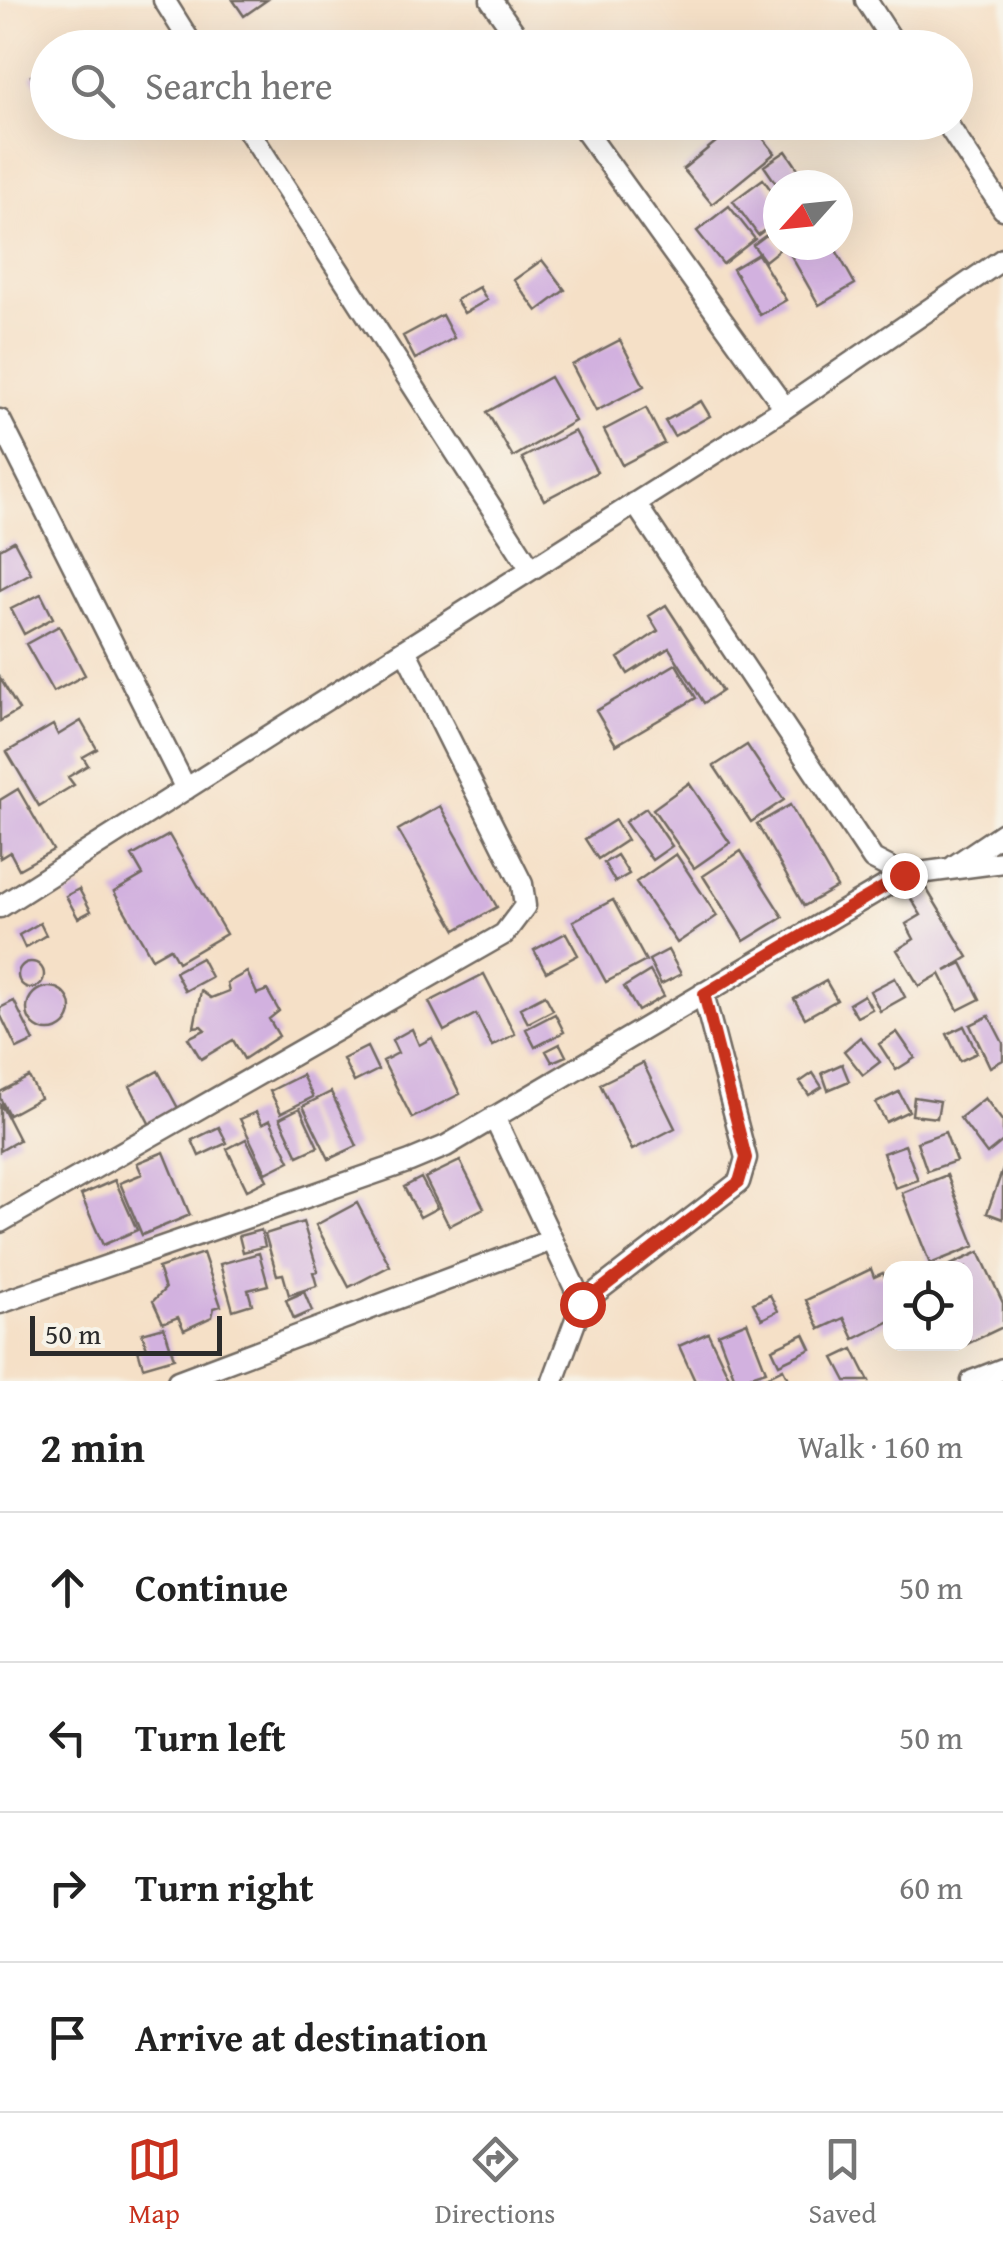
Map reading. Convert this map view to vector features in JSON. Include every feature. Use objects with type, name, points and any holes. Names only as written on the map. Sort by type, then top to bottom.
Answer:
[{"type":"street","points":[[164,0],[183,30]]},
{"type":"street","points":[[491,0],[512,30]]},
{"type":"street","points":[[866,0],[885,30]]},
{"type":"street","points":[[255,140],[530,569]]},
{"type":"street","points":[[592,140],[785,408]]},
{"type":"street","points":[[958,140],[1003,209]]},
{"type":"street","points":[[0,907],[785,408],[1003,260]]},
{"type":"street","points":[[0,420],[7,450],[186,789]]},
{"type":"street","points":[[635,503],[873,859],[904,875]]},
{"type":"street","points":[[0,1222],[504,934],[524,906],[522,884],[405,650]]},
{"type":"street","points":[[952,867],[1003,832]]},
{"type":"street","points":[[0,1303],[410,1162],[446,1146],[904,875],[1003,862]]},
{"type":"street","points":[[553,1381],[582,1304],[739,1182],[746,1158],[704,994]]},
{"type":"street","points":[[494,1118],[582,1304]]},
{"type":"street","points":[[178,1381],[552,1240]]},
{"type":"street","points":[[972,1381],[1003,1369]]},
{"type":"building","points":[[233,0],[267,0],[244,16]]},
{"type":"building","points":[[718,140],[765,140],[775,153],[712,204],[683,169]]},
{"type":"building","points":[[786,151],[799,170],[767,170],[764,166]]},
{"type":"building","points":[[763,179],[763,231],[758,235],[733,201]]},
{"type":"building","points":[[729,206],[755,239],[723,264],[697,231]]},
{"type":"building","points":[[763,238],[763,258],[753,245]]},
{"type":"building","points":[[758,254],[786,300],[760,315],[733,269]]},
{"type":"building","points":[[542,260],[565,290],[537,311],[514,280]]},
{"type":"building","points":[[794,260],[841,260],[855,284],[819,305]]},
{"type":"building","points":[[479,287],[487,300],[464,313],[456,300]]},
{"type":"building","points":[[442,315],[454,338],[415,359],[403,336]]},
{"type":"building","points":[[620,340],[644,386],[596,411],[572,365]]},
{"type":"building","points":[[550,377],[575,421],[513,457],[487,412]]},
{"type":"building","points":[[701,401],[710,416],[674,436],[665,421]]},
{"type":"building","points":[[646,408],[664,443],[622,465],[604,430]]},
{"type":"building","points":[[575,431],[597,472],[544,500],[522,458]]},
{"type":"building","points":[[14,541],[31,573],[0,590],[0,549]]},
{"type":"building","points":[[41,594],[53,618],[24,634],[11,609]]},
{"type":"building","points":[[666,605],[722,691],[704,703],[669,648],[628,674],[618,658],[658,631],[649,616]]},
{"type":"building","points":[[59,626],[85,675],[53,692],[26,644]]},
{"type":"building","points":[[676,664],[696,698],[616,745],[596,711]]},
{"type":"building","points":[[0,678],[19,710],[0,721]]},
{"type":"building","points":[[81,721],[97,749],[83,757],[88,765],[68,777],[74,785],[39,806],[7,752],[53,725],[58,735]]},
{"type":"building","points":[[747,745],[784,800],[751,822],[714,766]]},
{"type":"building","points":[[689,783],[730,843],[694,868],[653,809]]},
{"type":"building","points":[[18,789],[53,850],[19,869],[10,852],[0,858],[0,800]]},
{"type":"building","points":[[790,805],[837,887],[804,906],[757,824]]},
{"type":"building","points":[[440,806],[497,907],[456,930],[398,830]]},
{"type":"building","points":[[646,808],[672,846],[652,860],[625,822]]},
{"type":"building","points":[[615,820],[627,840],[598,859],[585,839]]},
{"type":"building","points":[[169,835],[226,934],[178,962],[170,948],[152,958],[114,892],[143,875],[132,856]]},
{"type":"building","points":[[741,851],[783,917],[744,941],[703,876]]},
{"type":"building","points":[[676,854],[717,916],[677,943],[636,882]]},
{"type":"building","points":[[617,855],[629,874],[615,882],[604,863]]},
{"type":"building","points":[[926,888],[968,957],[945,971],[962,963],[980,999],[958,1010],[940,974],[919,986],[897,950],[914,939],[906,924],[921,915],[910,897]]},
{"type":"building","points":[[79,889],[91,911],[78,918],[66,896]]},
{"type":"building","points":[[613,900],[646,961],[606,982],[573,921]]},
{"type":"building","points":[[40,923],[46,935],[25,948],[19,935]]},
{"type":"building","points":[[566,933],[578,955],[546,972],[534,950]]},
{"type":"building","points":[[668,950],[681,974],[661,984],[649,960]]},
{"type":"building","points":[[201,958],[211,977],[185,991],[175,972]]},
{"type":"building","points":[[31,962],[40,966],[44,975],[40,984],[31,988],[22,984],[18,975],[22,966]]},
{"type":"building","points":[[650,971],[664,996],[638,1011],[624,987]]},
{"type":"building","points":[[247,972],[257,994],[267,990],[279,1011],[269,1019],[279,1036],[244,1059],[233,1040],[201,1059],[188,1038],[205,1030],[194,1027],[201,991],[211,998],[229,991],[227,983]]},
{"type":"building","points":[[484,974],[515,1034],[492,1046],[476,1014],[444,1031],[429,1002]]},
{"type":"building","points":[[895,978],[905,997],[880,1011],[870,991]]},
{"type":"building","points":[[826,981],[837,1000],[805,1018],[794,999]]},
{"type":"building","points":[[49,987],[65,993],[71,1009],[65,1025],[49,1031],[33,1025],[27,1009],[33,993]]},
{"type":"building","points":[[545,995],[553,1010],[528,1023],[520,1008]]},
{"type":"building","points":[[864,995],[872,1009],[857,1017],[849,1004]]},
{"type":"building","points":[[14,1001],[34,1041],[17,1049],[0,1014],[0,1008]]},
{"type":"building","points":[[555,1014],[564,1032],[535,1047],[526,1029]]},
{"type":"building","points":[[989,1016],[1003,1043],[1003,1060],[990,1067],[970,1025]]},
{"type":"building","points":[[964,1026],[977,1053],[960,1061],[947,1034]]},
{"type":"building","points":[[412,1029],[419,1045],[432,1038],[460,1094],[412,1118],[383,1061],[398,1053],[392,1040]]},
{"type":"building","points":[[897,1032],[915,1058],[896,1070],[879,1044]]},
{"type":"building","points":[[860,1037],[880,1062],[863,1075],[844,1051]]},
{"type":"building","points":[[560,1044],[566,1056],[552,1062],[546,1051]]},
{"type":"building","points":[[367,1047],[378,1070],[354,1082],[343,1059]]},
{"type":"building","points":[[643,1063],[675,1128],[632,1150],[600,1084]]},
{"type":"building","points":[[842,1064],[849,1081],[828,1090],[822,1073]]},
{"type":"building","points":[[158,1071],[179,1110],[150,1125],[130,1086]]},
{"type":"building","points":[[813,1073],[822,1087],[809,1095],[800,1082]]},
{"type":"building","points":[[302,1075],[313,1097],[281,1113],[270,1091]]},
{"type":"building","points":[[29,1077],[40,1098],[9,1115],[0,1092]]},
{"type":"building","points":[[331,1092],[357,1146],[329,1159],[303,1106]]},
{"type":"building","points":[[899,1092],[909,1111],[886,1122],[876,1103]]},
{"type":"building","points":[[914,1097],[940,1101],[937,1118],[912,1115]]},
{"type":"building","points":[[985,1098],[1003,1122],[1003,1141],[987,1154],[960,1118]]},
{"type":"building","points":[[0,1103],[19,1140],[0,1151]]},
{"type":"building","points":[[300,1108],[318,1147],[298,1156],[280,1118]]},
{"type":"building","points":[[256,1112],[262,1124],[270,1120],[290,1161],[266,1173],[240,1119]]},
{"type":"building","points":[[219,1127],[227,1143],[199,1156],[192,1140]]},
{"type":"building","points":[[945,1132],[956,1161],[927,1171],[917,1142]]},
{"type":"building","points":[[246,1139],[267,1180],[247,1190],[227,1149]]},
{"type":"building","points":[[905,1145],[918,1180],[895,1188],[883,1153]]},
{"type":"building","points":[[164,1152],[190,1215],[142,1235],[120,1183],[142,1174],[137,1163]]},
{"type":"building","points":[[460,1161],[484,1208],[449,1226],[425,1178]]},
{"type":"building","points":[[1003,1169],[1003,1219],[987,1213]]},
{"type":"building","points":[[947,1175],[975,1246],[929,1261],[902,1193]]},
{"type":"building","points":[[421,1178],[437,1208],[420,1217],[404,1187]]},
{"type":"building","points":[[115,1180],[137,1230],[103,1245],[81,1195]]},
{"type":"building","points":[[357,1203],[390,1266],[349,1287],[316,1225]]},
{"type":"building","points":[[303,1222],[318,1271],[313,1272],[317,1286],[289,1295],[283,1274],[277,1275],[265,1234]]},
{"type":"building","points":[[261,1230],[265,1246],[243,1252],[239,1236]]},
{"type":"building","points":[[979,1252],[1003,1303],[1003,1327],[973,1341],[973,1261],[959,1261]]},
{"type":"building","points":[[203,1253],[221,1306],[214,1308],[212,1317],[184,1330],[178,1317],[163,1323],[153,1301],[165,1289],[158,1268]]},
{"type":"building","points":[[259,1253],[268,1285],[248,1290],[252,1304],[233,1310],[220,1264]]},
{"type":"building","points":[[871,1269],[874,1277],[883,1273],[883,1324],[854,1339],[844,1318],[820,1329],[806,1300]]},
{"type":"building","points":[[304,1292],[312,1311],[294,1319],[286,1300]]},
{"type":"building","points":[[770,1295],[778,1311],[762,1319],[753,1303]]},
{"type":"building","points":[[747,1322],[766,1371],[736,1381],[718,1334]]},
{"type":"building","points":[[164,1327],[174,1358],[143,1367],[138,1350],[147,1348],[142,1333]]},
{"type":"building","points":[[708,1333],[731,1381],[695,1381],[679,1346]]},
{"type":"building","points":[[804,1334],[811,1349],[779,1364],[772,1349]]},
{"type":"building","points":[[853,1349],[869,1381],[846,1381],[834,1358]]},
{"type":"building","points":[[783,1369],[789,1381],[759,1381]]},
{"type":"route","points":[[582,1304],[739,1182],[746,1158],[704,994],[904,875]]}]
